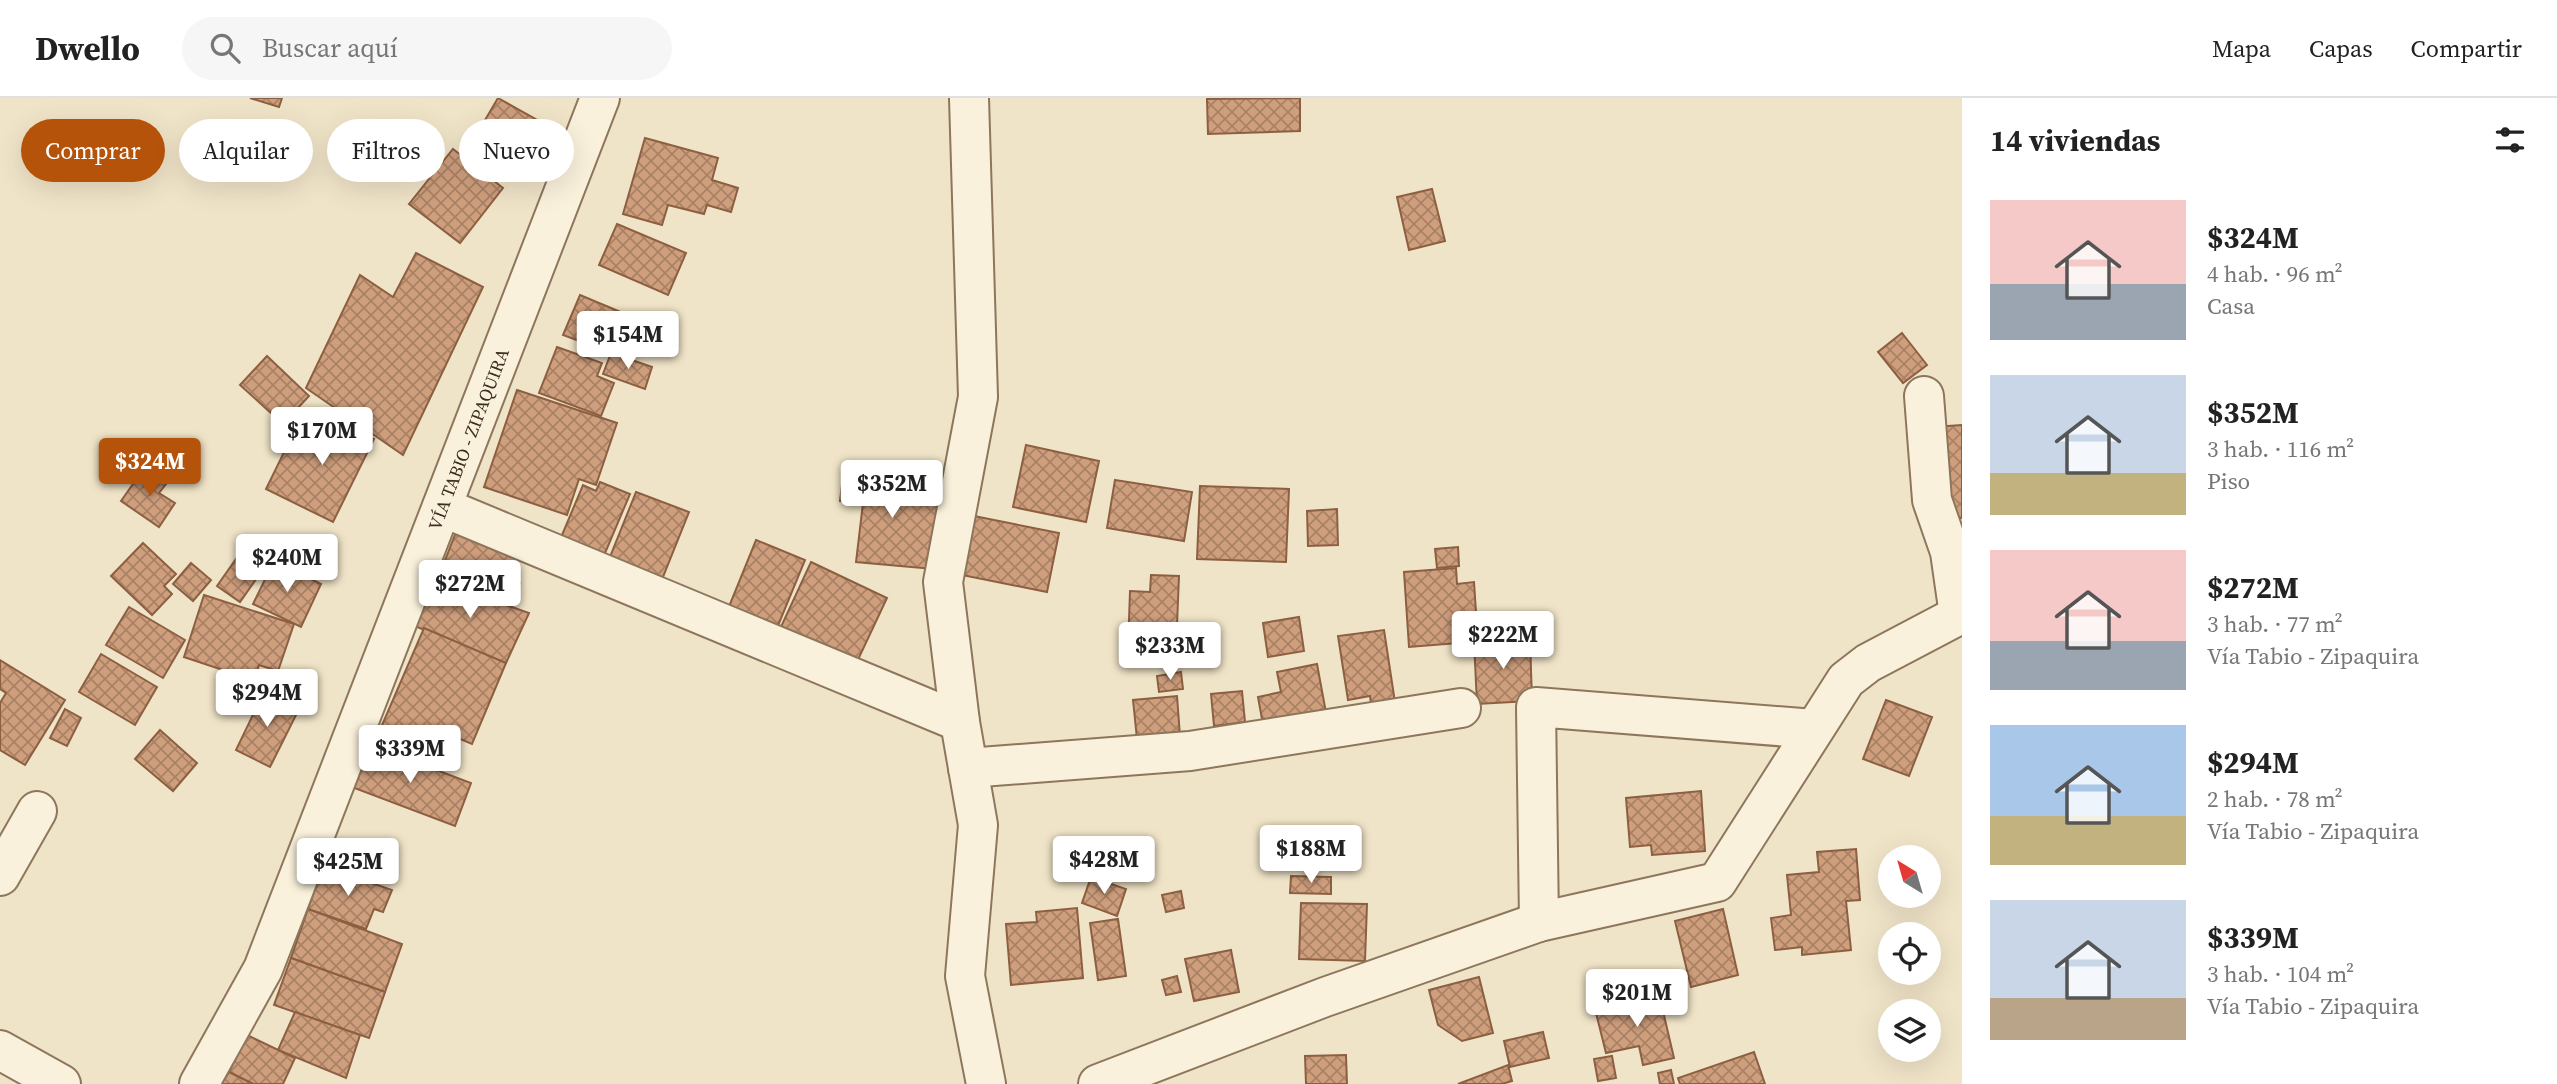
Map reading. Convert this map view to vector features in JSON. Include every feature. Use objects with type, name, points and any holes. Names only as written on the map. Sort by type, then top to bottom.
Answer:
[{"type":"street","name":"VÍA TABIO - ZIPAQUIRA","points":[[199,1084],[263,969],[600,98]]},
{"type":"street","points":[[969,98],[978,397],[943,582],[960,722],[978,825],[965,976],[986,1084]]},
{"type":"street","points":[[1098,1084],[1325,997],[1539,922],[1717,881],[1846,680],[1868,663],[1959,615],[1950,552],[1932,500],[1924,396]]},
{"type":"street","points":[[442,507],[960,722]]},
{"type":"street","points":[[1539,922],[1536,707],[1814,729]]},
{"type":"street","points":[[968,768],[1190,751],[1461,708]]},
{"type":"street","points":[[0,876],[37,811]]},
{"type":"street","points":[[0,1051],[61,1084]]},
{"type":"building","points":[[250,98],[282,98],[279,107]]},
{"type":"building","points":[[498,98],[535,119],[486,119]]},
{"type":"building","points":[[1300,98],[1300,131],[1208,134],[1207,99]]},
{"type":"building","points":[[645,138],[718,158],[712,180],[738,188],[731,212],[707,205],[704,214],[668,205],[662,225],[623,214]]},
{"type":"building","points":[[453,149],[459,154],[459,182],[495,182],[503,188],[460,243],[409,204],[427,182],[445,182],[445,159]]},
{"type":"building","points":[[1432,189],[1445,241],[1409,250],[1397,197]]},
{"type":"building","points":[[617,224],[686,253],[668,295],[599,265]]},
{"type":"building","points":[[416,253],[483,287],[403,455],[306,388],[360,275],[393,297]]},
{"type":"building","points":[[580,295],[635,318],[619,356],[563,335]]},
{"type":"building","points":[[1902,333],[1927,365],[1903,383],[1878,352]]},
{"type":"building","points":[[557,347],[602,363],[597,376],[614,383],[601,416],[539,393]]},
{"type":"building","points":[[611,353],[652,367],[645,389],[603,374]]},
{"type":"building","points":[[267,356],[309,396],[283,424],[240,385]]},
{"type":"building","points":[[517,390],[617,423],[596,485],[579,479],[567,515],[484,487]]},
{"type":"building","points":[[320,412],[374,439],[333,522],[266,489],[288,444],[301,450]]},
{"type":"building","points":[[1962,425],[1962,518],[1943,520],[1934,427]]},
{"type":"building","points":[[1026,445],[1099,461],[1086,522],[1013,507]]},
{"type":"building","points":[[844,467],[905,474],[903,494],[941,498],[933,569],[856,562],[863,503],[840,501]]},
{"type":"building","points":[[154,468],[170,479],[159,493],[175,503],[159,527],[121,501],[138,477],[145,482]]},
{"type":"building","points":[[1115,480],[1192,492],[1184,541],[1107,528]]},
{"type":"building","points":[[600,482],[630,494],[600,565],[557,547],[583,485],[596,491]]},
{"type":"building","points":[[1200,486],[1289,489],[1286,562],[1197,559]]},
{"type":"building","points":[[636,492],[689,512],[659,587],[606,567]]},
{"type":"building","points":[[1337,509],[1338,545],[1308,546],[1307,511]]},
{"type":"building","points":[[964,514],[1059,533],[1047,592],[952,573]]},
{"type":"building","points":[[458,527],[520,551],[510,578],[520,583],[511,607],[437,581]]},
{"type":"building","points":[[756,540],[805,560],[775,633],[726,614]]},
{"type":"building","points":[[143,543],[176,574],[164,586],[172,594],[152,615],[111,576]]},
{"type":"building","points":[[1458,547],[1459,566],[1437,568],[1435,549]]},
{"type":"building","points":[[243,549],[266,565],[240,602],[217,586]]},
{"type":"building","points":[[274,561],[321,584],[301,627],[253,604]]},
{"type":"building","points":[[811,562],[887,598],[856,664],[780,629]]},
{"type":"building","points":[[191,563],[211,580],[193,601],[173,584]]},
{"type":"building","points":[[1456,568],[1457,584],[1474,582],[1477,627],[1469,628],[1470,642],[1409,647],[1404,572]]},
{"type":"building","points":[[1151,575],[1179,576],[1176,650],[1128,649],[1130,591],[1150,592]]},
{"type":"building","points":[[429,578],[529,613],[506,663],[412,625]]},
{"type":"building","points":[[204,595],[294,624],[278,671],[259,665],[250,694],[218,683],[223,670],[184,657]]},
{"type":"building","points":[[129,607],[185,640],[163,678],[106,645]]},
{"type":"building","points":[[1299,617],[1304,651],[1268,657],[1263,623]]},
{"type":"building","points":[[424,628],[506,663],[472,744],[441,731],[426,766],[373,746]]},
{"type":"building","points":[[1384,630],[1396,709],[1372,712],[1370,696],[1348,700],[1338,636]]},
{"type":"building","points":[[1530,639],[1532,701],[1477,704],[1474,641]]},
{"type":"building","points":[[101,654],[157,687],[135,725],[79,692]]},
{"type":"building","points":[[0,660],[65,700],[25,765],[0,750],[0,703],[6,693],[0,689]]},
{"type":"building","points":[[1317,664],[1327,718],[1264,730],[1258,697],[1281,692],[1277,672]]},
{"type":"building","points":[[1181,672],[1183,689],[1159,692],[1157,676]]},
{"type":"building","points":[[1242,691],[1245,722],[1214,726],[1211,694]]},
{"type":"building","points":[[264,692],[299,709],[270,767],[236,750]]},
{"type":"building","points":[[1177,696],[1180,736],[1137,739],[1133,700]]},
{"type":"building","points":[[1886,700],[1932,717],[1909,776],[1863,759]]},
{"type":"building","points":[[65,709],[81,718],[67,746],[50,738]]},
{"type":"building","points":[[160,730],[197,763],[173,791],[135,759]]},
{"type":"building","points":[[365,743],[471,783],[455,826],[349,786]]},
{"type":"building","points":[[1701,791],[1705,851],[1652,855],[1651,845],[1630,847],[1626,798]]},
{"type":"building","points":[[1856,849],[1860,900],[1846,901],[1851,950],[1802,955],[1802,947],[1775,950],[1771,918],[1791,915],[1787,875],[1819,872],[1817,852]]},
{"type":"building","points":[[323,866],[392,890],[383,912],[374,909],[366,929],[308,909]]},
{"type":"building","points":[[1291,876],[1331,877],[1331,894],[1290,893]]},
{"type":"building","points":[[1091,877],[1126,889],[1117,916],[1082,903]]},
{"type":"building","points":[[1181,891],[1184,908],[1166,912],[1162,895]]},
{"type":"building","points":[[1301,903],[1367,904],[1365,961],[1299,959]]},
{"type":"building","points":[[1077,908],[1083,978],[1011,985],[1006,924],[1037,922],[1036,912]]},
{"type":"building","points":[[308,909],[402,944],[385,992],[291,958]]},
{"type":"building","points":[[1723,909],[1738,975],[1691,987],[1675,921]]},
{"type":"building","points":[[1118,919],[1126,976],[1098,980],[1090,923]]},
{"type":"building","points":[[1231,950],[1239,992],[1194,1001],[1185,959]]},
{"type":"building","points":[[291,958],[385,992],[369,1038],[274,1005]]},
{"type":"building","points":[[1177,976],[1181,992],[1166,995],[1162,980]]},
{"type":"building","points":[[1479,977],[1493,1033],[1462,1041],[1438,1025],[1429,990]]},
{"type":"building","points":[[1659,994],[1674,1058],[1643,1065],[1639,1046],[1606,1053],[1595,1009]]},
{"type":"building","points":[[295,1012],[360,1035],[346,1078],[278,1050]]},
{"type":"building","points":[[1543,1032],[1549,1058],[1510,1067],[1504,1041]]},
{"type":"building","points":[[247,1035],[295,1058],[283,1084],[253,1084],[229,1072]]},
{"type":"building","points":[[1754,1052],[1765,1084],[1680,1084],[1678,1078]]},
{"type":"building","points":[[1346,1055],[1347,1084],[1306,1084],[1305,1056]]},
{"type":"building","points":[[1612,1056],[1616,1078],[1598,1081],[1594,1059]]},
{"type":"building","points":[[1508,1065],[1512,1081],[1502,1084],[1458,1084]]},
{"type":"building","points":[[1671,1070],[1674,1084],[1660,1084],[1658,1073]]},
{"type":"building","points":[[229,1072],[253,1084],[221,1084]]}]
